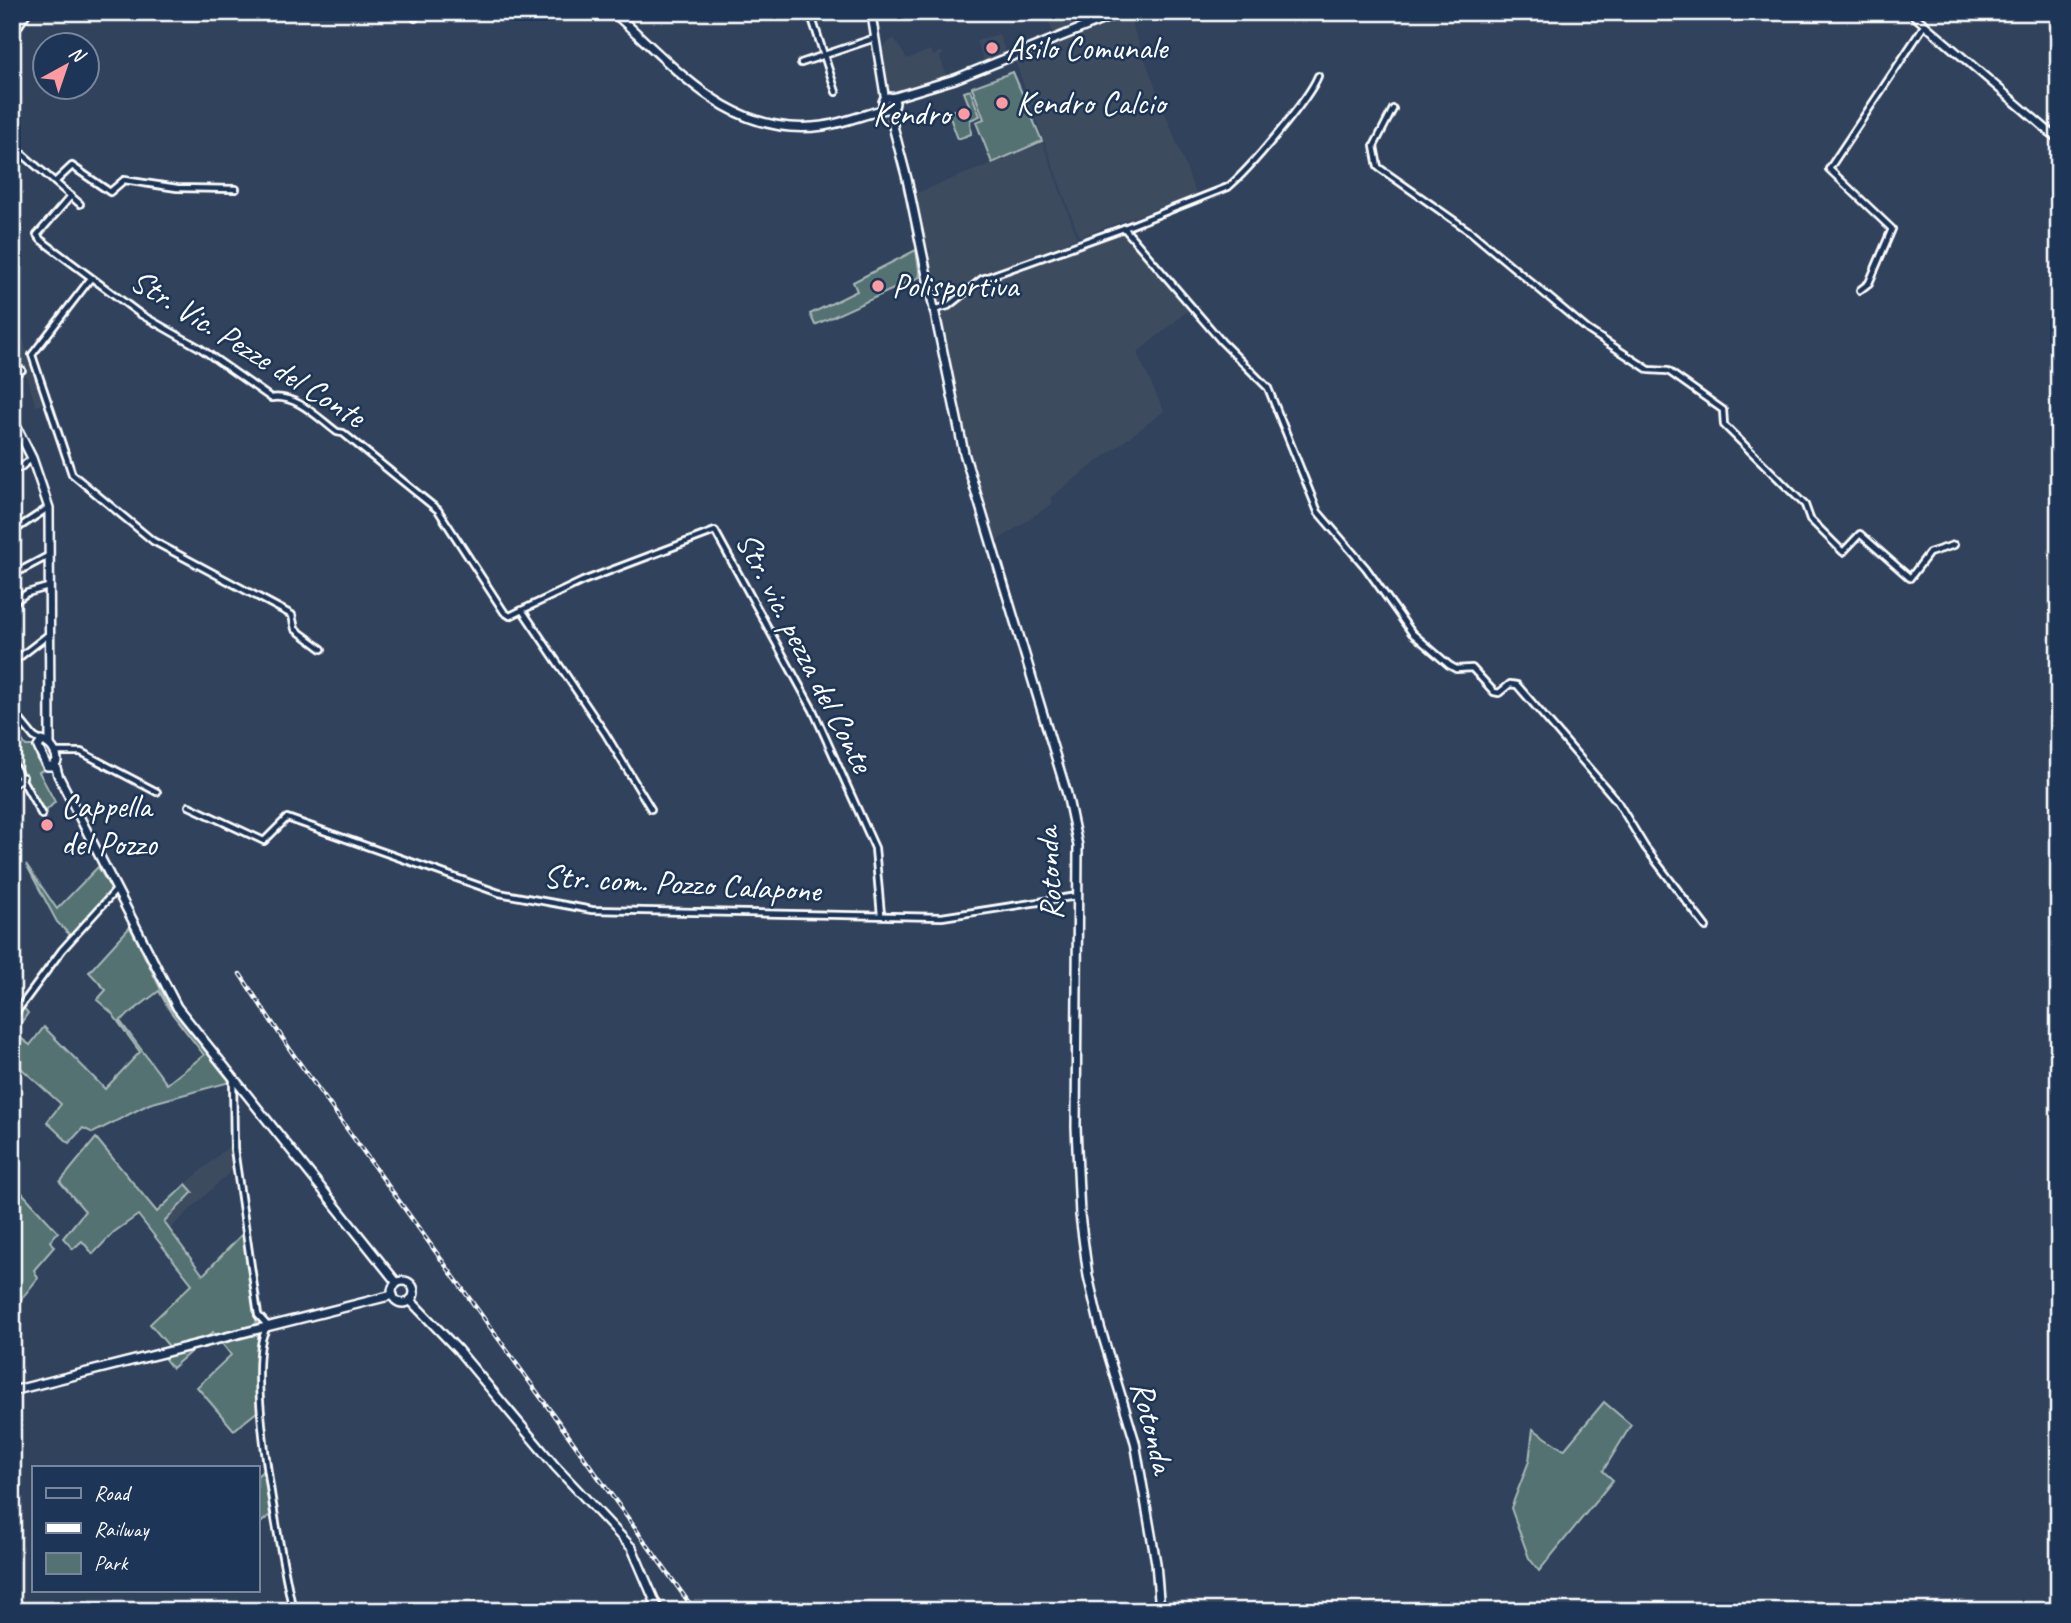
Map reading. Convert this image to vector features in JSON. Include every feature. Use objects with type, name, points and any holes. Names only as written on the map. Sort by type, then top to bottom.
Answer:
[{"type":"main road","points":[[613,12],[708,97],[728,110],[755,121],[807,127],[859,115],[1122,12]]},
{"type":"main road","name":"Rotonda","points":[[889,103],[968,468],[1067,794],[1078,846],[1076,1127],[1080,1216],[1088,1276],[1100,1327],[1135,1443],[1156,1563],[1160,1611]]},
{"type":"main road","points":[[12,418],[32,458],[49,508],[47,724],[42,762],[53,764]]},
{"type":"main road","points":[[45,745],[177,1007],[397,1283]]},
{"type":"main road","points":[[393,1296],[400,1302],[410,1300],[414,1293],[411,1286],[405,1282],[397,1283]]},
{"type":"main road","points":[[393,1296],[397,1283]]},
{"type":"main road","points":[[12,1391],[393,1296]]},
{"type":"main road","points":[[410,1300],[458,1350],[555,1466],[632,1548],[659,1611]]},
{"type":"street","points":[[12,37],[29,12]]},
{"type":"street","points":[[810,12],[836,92]]},
{"type":"street","points":[[871,12],[889,103]]},
{"type":"street","points":[[1910,12],[2059,140]]},
{"type":"street","points":[[1860,290],[1868,283],[1892,229],[1829,169],[1924,26]]},
{"type":"street","points":[[801,63],[876,38]]},
{"type":"street","points":[[932,310],[948,306],[982,279],[1053,256],[1228,187],[1242,176],[1303,100],[1318,76]]},
{"type":"street","points":[[1393,109],[1374,146],[1378,167],[1472,233],[1588,330],[1649,370],[1668,371],[1723,410],[1724,425],[1805,505],[1810,519],[1843,552],[1860,534],[1910,578],[1929,553],[1954,545]]},
{"type":"street","points":[[12,145],[80,204]]},
{"type":"street","points":[[55,182],[72,166],[110,192],[124,180],[177,188],[236,189]]},
{"type":"street","name":"Str. Vic. Pezze del Conte","points":[[71,196],[37,235],[140,314],[200,348],[271,398],[283,396],[299,403],[337,432],[343,433],[438,510],[504,612],[510,616],[522,610]]},
{"type":"street","points":[[1124,228],[1222,342],[1268,388],[1318,512],[1366,568],[1412,634],[1449,665],[1472,668],[1494,692],[1499,693],[1510,684],[1517,685],[1618,801],[1644,847],[1706,928]]},
{"type":"street","points":[[91,278],[32,355],[72,474],[153,541],[292,615],[295,629],[322,649]]},
{"type":"street","points":[[12,374],[22,370]]},
{"type":"street","points":[[12,459],[20,468],[32,458]]},
{"type":"street","points":[[12,532],[49,508]]},
{"type":"street","name":"Str. vic. pezza del Conte","points":[[522,610],[583,581],[715,531],[813,710],[875,848],[881,915]]},
{"type":"street","points":[[12,575],[48,556]]},
{"type":"street","points":[[12,603],[27,593],[48,587]]},
{"type":"street","points":[[522,610],[605,733],[651,809]]},
{"type":"street","points":[[12,663],[48,635]]},
{"type":"street","points":[[12,710],[45,745],[81,752],[157,792]]},
{"type":"street","points":[[53,764],[71,752]]},
{"type":"street","points":[[13,764],[23,777],[42,815]]},
{"type":"street","points":[[12,785],[23,777]]},
{"type":"street","name":"Str. com. Pozzo Calapone","points":[[189,806],[264,841],[287,818],[499,893],[592,909],[963,915],[1077,896]]},
{"type":"street","points":[[12,1018],[75,934],[116,890]]},
{"type":"street","points":[[233,1078],[234,1149],[258,1315],[268,1326],[261,1342],[262,1412],[277,1538],[293,1611]]},
{"type":"street","points":[[248,1332],[261,1342]]},
{"type":"shaded area","points":[[1051,12],[1113,12],[1054,36],[1047,17]]},
{"type":"shaded area","points":[[1129,17],[1196,194],[1079,237],[1015,61]]},
{"type":"shaded area","name":"Asilo Comunale","points":[[999,34],[1007,55],[985,63],[976,41]]},
{"type":"shaded area","points":[[894,38],[907,59],[930,50],[934,56],[940,51],[944,54],[940,57],[947,77],[889,94],[883,46]]},
{"type":"shaded area","points":[[1043,143],[1077,238],[972,279],[947,304],[934,307],[926,260],[931,254],[930,248],[923,244],[914,194]]},
{"type":"shaded area","points":[[1125,233],[1190,309],[1137,353],[1164,411],[1050,498],[1053,503],[994,543],[952,385],[940,315],[970,288]]},
{"type":"shaded area","points":[[12,299],[42,404],[36,406],[12,335]]},
{"type":"shaded area","points":[[231,1144],[233,1169],[170,1229],[164,1222],[193,1192],[186,1184]]},
{"type":"green space","name":"Kendro Calcio","points":[[1013,72],[1042,141],[992,163],[976,122],[984,119],[972,87]]},
{"type":"green space","name":"Kendro","points":[[970,90],[980,116],[970,120],[971,134],[958,139],[948,112],[969,105],[964,92]]},
{"type":"green space","name":"Polisportiva","points":[[916,250],[920,277],[815,325],[810,314],[857,291],[853,282]]},
{"type":"green space","points":[[12,717],[17,723],[15,730],[26,746],[33,746],[39,763],[45,769],[39,772],[55,802],[44,813],[12,754]]},
{"type":"green space","points":[[26,864],[57,909],[98,867],[113,892],[71,936],[57,922]]},
{"type":"green space","points":[[130,927],[169,1006],[230,1082],[149,1104],[93,1133],[83,1128],[69,1143],[47,1122],[61,1104],[12,1060],[12,1023],[23,1007],[28,1013],[14,1033],[30,1045],[44,1027],[105,1089],[140,1052],[111,1012],[97,1000],[106,990],[89,972]],"holes":[[[159,991],[170,1011],[204,1055],[167,1084],[120,1021]]]},
{"type":"green space","points":[[96,1138],[157,1212],[186,1184],[193,1192],[164,1222],[203,1275],[246,1230],[258,1337],[258,1411],[234,1430],[197,1387],[231,1355],[213,1332],[172,1368],[165,1359],[173,1351],[150,1324],[192,1284],[138,1215],[114,1232],[93,1254],[82,1241],[73,1249],[63,1238],[85,1211],[60,1182]]},
{"type":"green space","points":[[14,1184],[58,1232],[50,1241],[54,1247],[34,1270],[38,1278],[14,1308]]},
{"type":"green space","points":[[1604,1402],[1631,1425],[1603,1471],[1613,1480],[1539,1571],[1529,1558],[1511,1508],[1529,1461],[1533,1429],[1564,1450]]},
{"type":"green space","points":[[264,1470],[270,1515],[259,1524],[259,1474]]},
{"type":"railway","points":[[240,974],[293,1054],[695,1611]]},
{"type":"place","name":"Asilo Comunale","points":[[992,48]]},
{"type":"place","name":"Kendro Calcio","points":[[1002,103]]},
{"type":"place","name":"Kendro","points":[[964,114]]},
{"type":"place","name":"Polisportiva","points":[[878,286]]},
{"type":"place","name":"Cappella del Pozzo","points":[[47,825]]}]
